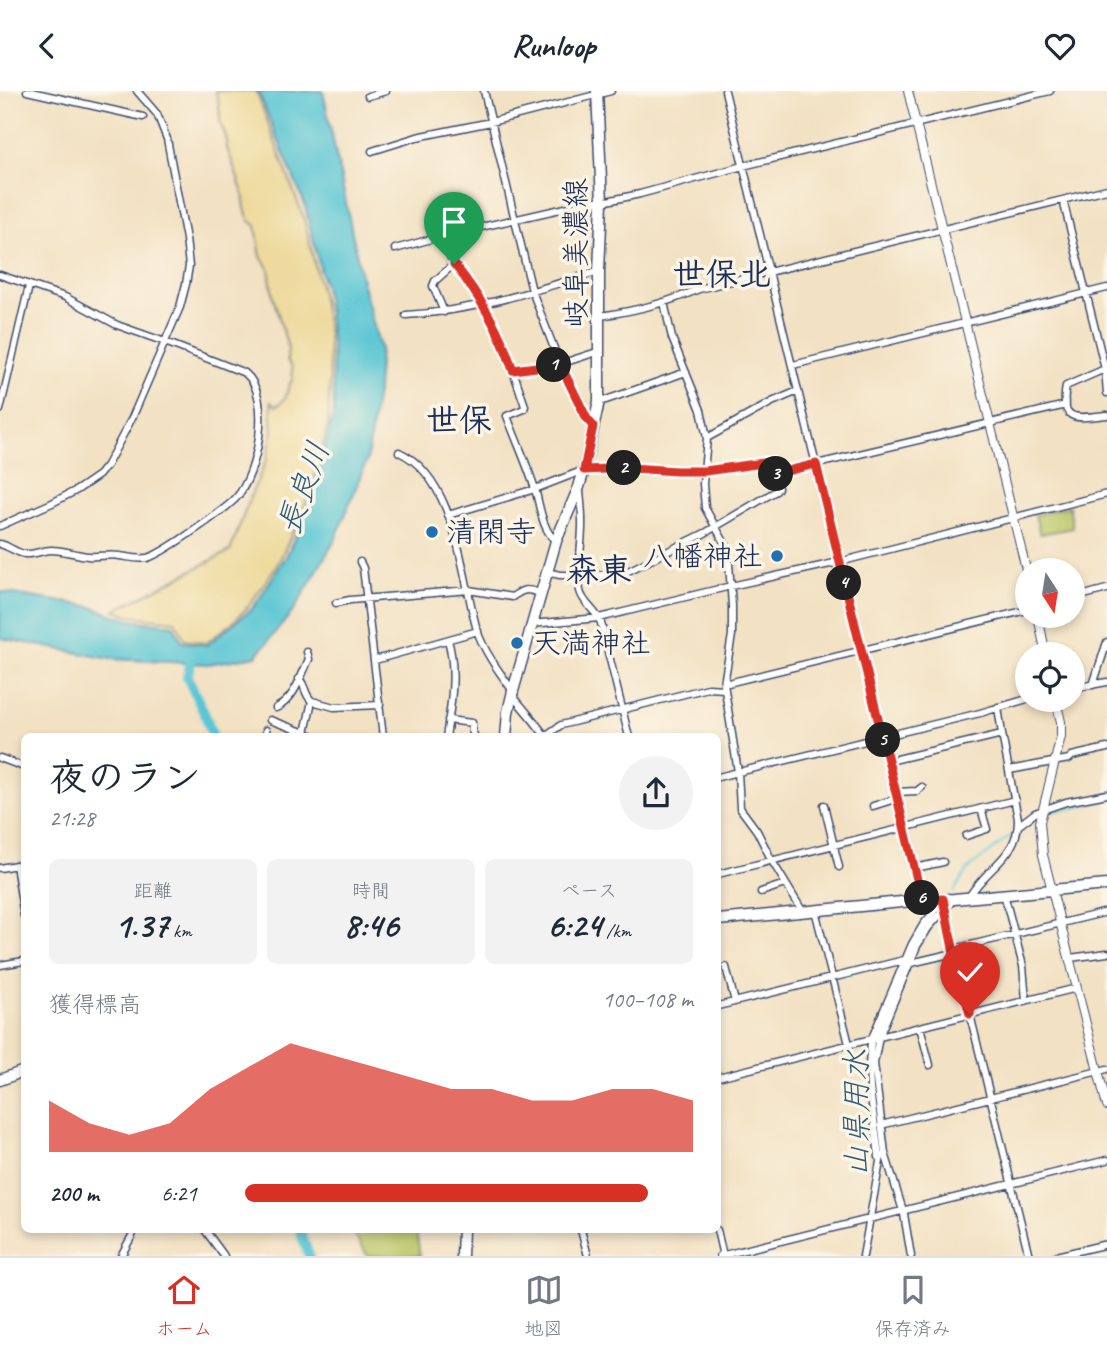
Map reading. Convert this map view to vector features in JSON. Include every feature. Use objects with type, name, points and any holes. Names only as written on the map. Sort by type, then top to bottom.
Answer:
[{"type":"main road","name":"岐阜美濃線","points":[[506,733],[512,693],[531,624],[556,541],[579,487],[599,401],[602,202],[598,93]]},
{"type":"main road","points":[[721,920],[922,900],[945,904],[968,897],[1107,885]]},
{"type":"main road","points":[[0,1080],[21,1072]]},
{"type":"main road","points":[[462,1256],[463,1233]]},
{"type":"street","points":[[27,91],[143,117]]},
{"type":"street","points":[[0,526],[52,503],[99,475],[132,418],[180,307],[189,266],[186,239],[163,126],[157,114],[137,91]]},
{"type":"street","points":[[368,96],[386,91]]},
{"type":"street","points":[[484,91],[533,291],[560,364],[593,426]]},
{"type":"street","points":[[373,151],[447,130],[491,122],[611,91]]},
{"type":"street","points":[[725,91],[922,900]]},
{"type":"street","points":[[908,91],[1023,558]]},
{"type":"street","points":[[395,249],[596,201],[640,194],[1050,91]]},
{"type":"street","points":[[600,316],[664,302],[699,289],[1107,189]]},
{"type":"street","points":[[1063,199],[1106,369],[1107,393]]},
{"type":"street","points":[[446,235],[454,264],[471,284],[504,344],[524,406],[524,409],[507,415],[546,526],[556,541]]},
{"type":"street","points":[[444,312],[433,286],[454,264]]},
{"type":"street","points":[[406,315],[484,305],[599,271]]},
{"type":"street","points":[[0,275],[65,297],[117,325],[244,373],[251,378],[257,389],[260,411],[254,460],[237,497],[157,554],[138,559],[49,550],[25,554],[0,544]]},
{"type":"street","points":[[0,410],[29,286]]},
{"type":"street","points":[[793,365],[1107,288]]},
{"type":"street","points":[[664,302],[672,338],[701,410],[707,438],[703,484],[705,508],[728,549],[732,635],[724,687],[738,772],[740,808],[757,831],[803,912]]},
{"type":"street","points":[[513,370],[560,364],[600,351]]},
{"type":"street","points":[[1106,369],[1066,386],[1066,405],[1070,417],[1107,415]]},
{"type":"street","points":[[599,401],[686,372]]},
{"type":"street","points":[[707,438],[772,402],[798,391]]},
{"type":"street","points":[[775,474],[1066,405]]},
{"type":"street","points":[[399,452],[417,462],[434,483],[448,515],[478,631],[512,693],[543,733]]},
{"type":"street","points":[[448,515],[535,489],[584,470],[631,468],[705,471],[771,462],[778,488],[776,491],[717,527],[624,573],[559,575],[546,572]]},
{"type":"street","points":[[579,487],[582,520],[579,575],[582,597],[599,618],[628,733]]},
{"type":"street","points":[[531,624],[599,618],[839,562],[1107,494]]},
{"type":"street","points":[[360,562],[363,568],[383,733]]},
{"type":"street","points":[[336,603],[469,590],[512,597],[527,589],[540,593]]},
{"type":"street","points":[[1085,595],[1107,589]]},
{"type":"street","points":[[550,733],[562,725],[1015,613]]},
{"type":"street","points":[[375,660],[478,631]]},
{"type":"street","points":[[446,733],[453,672],[448,640]]},
{"type":"street","points":[[1093,685],[1107,642]]},
{"type":"street","points":[[276,708],[290,697],[309,659],[307,652]]},
{"type":"street","points":[[299,680],[303,682],[308,698],[312,701],[334,707],[380,705]]},
{"type":"street","points":[[1085,686],[1107,682]]},
{"type":"street","points":[[270,720],[305,733],[312,701]]},
{"type":"street","points":[[721,776],[1015,702]]},
{"type":"street","points":[[968,897],[1014,845],[1018,828],[998,707]]},
{"type":"street","points":[[1059,712],[1062,728],[1040,822],[1043,855],[1077,988],[1103,1070],[1107,1107]]},
{"type":"street","points":[[448,720],[472,723],[473,733]]},
{"type":"street","points":[[888,761],[1002,734]]},
{"type":"street","points":[[1009,770],[1056,762],[1107,748]]},
{"type":"street","points":[[0,758],[21,766]]},
{"type":"street","points":[[873,806],[922,787]]},
{"type":"street","points":[[1018,828],[1035,813],[1066,802],[1107,794]]},
{"type":"street","points":[[721,873],[1015,800]]},
{"type":"street","points":[[824,805],[839,867]]},
{"type":"street","points":[[966,836],[987,829],[981,809]]},
{"type":"street","points":[[915,868],[943,862]]},
{"type":"street","points":[[0,868],[16,865],[21,897]]},
{"type":"street","points":[[761,892],[785,884]]},
{"type":"street","points":[[1004,894],[1023,966],[1026,1000]]},
{"type":"street","points":[[945,904],[954,951],[1029,1256]]},
{"type":"street","points":[[911,1256],[902,1211],[882,1155],[869,1072],[869,1053],[908,961],[945,904]]},
{"type":"street","points":[[816,910],[849,1044]]},
{"type":"street","points":[[721,1005],[1107,912]]},
{"type":"street","points":[[1070,958],[1107,953]]},
{"type":"street","points":[[0,965],[21,962]]},
{"type":"street","points":[[726,967],[735,1002]]},
{"type":"street","points":[[721,1076],[1077,988]]},
{"type":"street","points":[[920,1027],[930,1065]]},
{"type":"street","points":[[863,1256],[882,1155],[874,1063],[876,1038]]},
{"type":"street","points":[[881,1125],[1103,1070]]},
{"type":"street","points":[[718,1233],[722,1256],[1107,1160]]},
{"type":"street","points":[[121,1256],[133,1233]]},
{"type":"street","points":[[207,1233],[224,1256]]},
{"type":"street","points":[[582,1233],[588,1256]]},
{"type":"street","points":[[1056,1256],[1107,1244]]},
{"type":"green space","points":[[1069,506],[1073,528],[1040,534],[1035,515]]},
{"type":"green space","points":[[354,1233],[416,1233],[420,1256],[368,1256]]},
{"type":"sand","points":[[215,91],[256,91],[304,219],[328,332],[330,380],[328,424],[317,467],[306,503],[279,562],[248,607],[206,643],[185,640],[175,621],[131,616],[115,610],[230,551],[267,459],[273,430],[271,402],[276,406],[284,400],[293,379],[269,269],[261,257],[256,226],[249,220],[245,208],[243,193],[227,148]]},
{"type":"water","points":[[258,91],[323,91],[362,281],[380,348],[367,460],[335,540],[294,610],[256,656],[208,664],[110,659],[0,638],[0,592],[88,606],[129,620],[173,625],[182,642],[207,645],[253,608],[287,555],[311,500],[334,412],[332,347],[326,294],[305,205]]},
{"type":"waterway","points":[[192,658],[187,677],[212,733]]},
{"type":"waterway","name":"山県用水","points":[[1048,812],[1107,800]]},
{"type":"waterway","name":"山県用水","points":[[1026,824],[1034,818]]},
{"type":"waterway","name":"山県用水","points":[[953,893],[968,869],[1013,834]]},
{"type":"waterway","name":"山県用水","points":[[873,1081],[881,1145]]},
{"type":"waterway","points":[[301,1233],[309,1256]]},
{"type":"place","name":"清閑寺","points":[[432,532]]},
{"type":"place","name":"八幡神社","points":[[777,556]]},
{"type":"place","name":"天満神社","points":[[517,643]]},
{"type":"district","name":"世保北","points":[[722,273]]},
{"type":"district","name":"世保","points":[[459,419]]},
{"type":"district","name":"森東","points":[[599,569]]},
{"type":"route","points":[[454,264],[484,305],[504,344],[513,370],[560,364],[593,426],[584,470],[631,468],[705,471],[771,462],[775,474],[816,464],[922,900],[943,899],[970,1014]]},
{"type":"water label","name":"長良川","points":[[303,488]]}]
